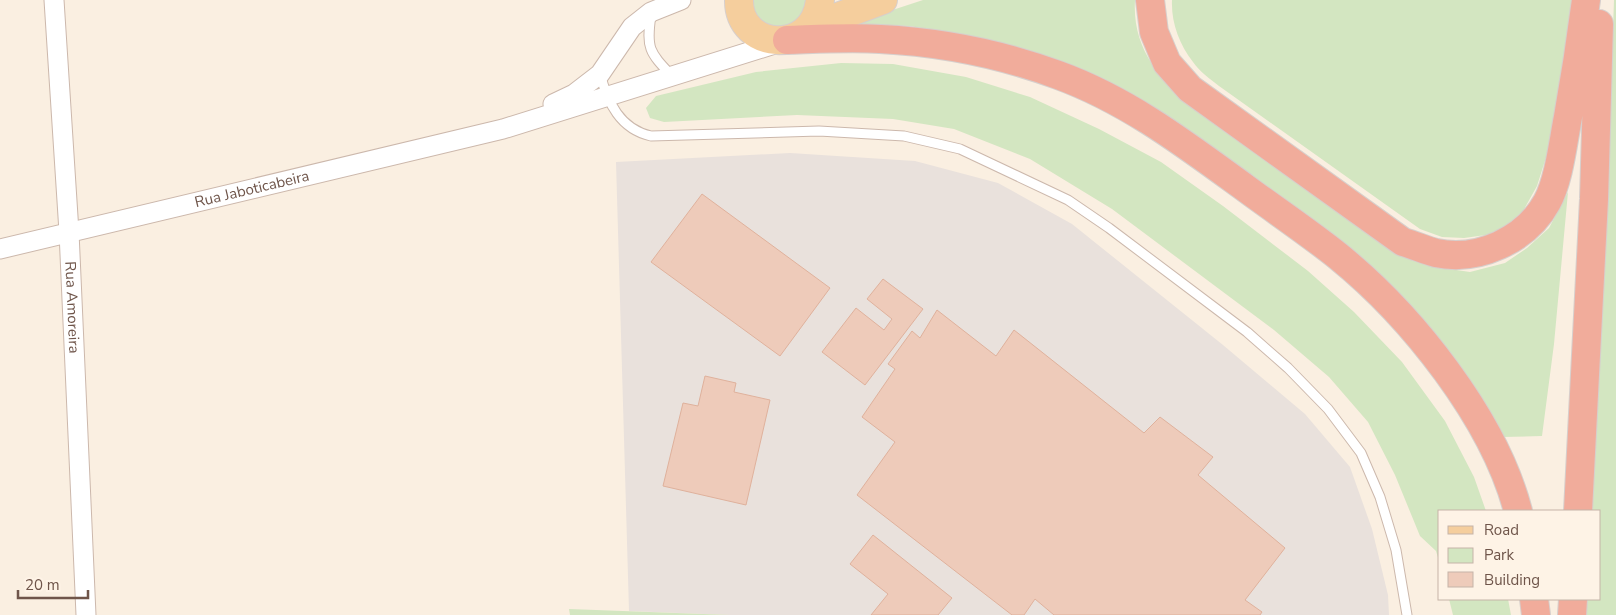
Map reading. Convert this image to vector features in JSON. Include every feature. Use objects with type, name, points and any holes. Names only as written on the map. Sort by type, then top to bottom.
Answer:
[{"type":"highway","points":[[1150,0],[1154,32],[1167,63],[1190,89],[1403,242],[1437,253],[1472,254],[1500,245],[1527,228],[1547,202],[1559,167],[1580,55],[1586,0]]},
{"type":"highway","points":[[1578,510],[1594,199],[1600,0]]},
{"type":"highway","points":[[799,33],[933,44],[993,55],[1058,75],[1112,99],[1172,134],[1338,257],[1411,325],[1444,368],[1475,414],[1498,457],[1518,510]]},
{"type":"highway","points":[[1534,600],[1536,615]]},
{"type":"highway","points":[[1572,615],[1573,600]]},
{"type":"main road","points":[[739,0],[743,18],[750,29],[760,36],[773,40],[799,33],[883,0]]},
{"type":"main road","points":[[799,33],[818,15],[820,0]]},
{"type":"street","name":"Rua Amoreira","points":[[54,0],[69,232],[86,615]]},
{"type":"street","points":[[503,129],[574,94],[600,74],[632,27],[656,6],[681,0]]},
{"type":"street","points":[[503,129],[673,77],[799,33]]},
{"type":"street","name":"Rua Jaboticabeira","points":[[0,249],[503,129]]},
{"type":"lane","points":[[656,6],[648,35],[650,48],[655,58],[673,77]]},
{"type":"lane","points":[[600,74],[606,97],[628,126],[638,133],[651,136],[819,131],[904,136],[960,149],[1068,200],[1109,228],[1247,332],[1288,368],[1328,409],[1361,453],[1380,497],[1396,550],[1407,615]]},
{"type":"shaded area","points":[[790,153],[915,161],[998,183],[1072,224],[1223,345],[1305,414],[1350,467],[1372,529],[1388,595],[1389,615],[730,615],[629,611],[616,162]]},
{"type":"green space","points":[[750,0],[808,0],[801,20],[775,29],[758,21]]},
{"type":"green space","points":[[923,0],[1135,0],[1135,17],[1138,33],[1150,61],[1169,85],[1192,108],[1400,256],[1436,267],[1470,272],[1505,263],[1527,248],[1549,228],[1568,192],[1554,344],[1542,436],[1502,437],[1485,404],[1442,343],[1397,293],[1364,261],[1015,47],[960,34],[909,26],[850,24]]},
{"type":"green space","points":[[1172,0],[1573,0],[1548,151],[1537,186],[1523,211],[1505,227],[1486,235],[1464,238],[1442,237],[1420,229],[1201,72],[1188,55],[1180,40],[1173,16]]},
{"type":"green space","points":[[1614,0],[1616,0],[1616,615],[1586,615],[1587,600],[1601,600],[1601,510],[1591,510],[1607,212]]},
{"type":"green space","points":[[841,63],[893,64],[966,77],[1030,97],[1099,129],[1161,162],[1223,206],[1308,271],[1354,312],[1402,362],[1445,421],[1474,477],[1486,510],[1438,510],[1438,558],[1436,551],[1420,536],[1395,475],[1368,422],[1329,377],[1274,330],[1112,209],[1030,159],[954,129],[893,119],[797,115],[664,122],[650,118],[646,108],[656,96],[756,72]]},
{"type":"green space","points":[[1449,600],[1508,600],[1511,615],[1453,615]]},
{"type":"green space","points":[[569,609],[730,615],[570,615]]},
{"type":"building","points":[[702,194],[830,288],[780,356],[651,262]]},
{"type":"building","points":[[883,279],[923,309],[865,385],[822,352],[856,308],[884,330],[892,319],[867,299]]},
{"type":"building","points":[[937,310],[996,356],[1014,330],[1144,433],[1160,417],[1213,457],[1198,475],[1285,548],[1245,600],[1262,612],[1260,615],[1054,615],[1035,599],[1024,615],[1012,615],[857,495],[895,442],[862,417],[895,369],[888,364],[912,331],[920,338]]},
{"type":"building","points":[[705,376],[736,383],[734,392],[770,400],[746,505],[663,486],[683,403],[698,406]]},
{"type":"building","points":[[873,535],[952,598],[938,615],[871,615],[888,594],[850,564]]}]
